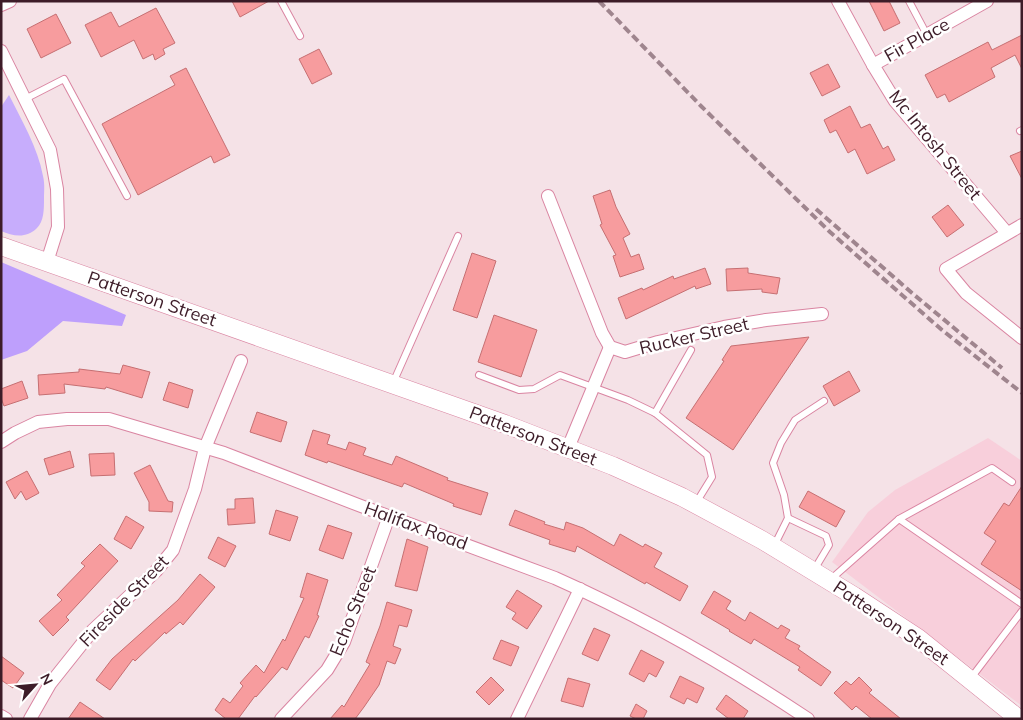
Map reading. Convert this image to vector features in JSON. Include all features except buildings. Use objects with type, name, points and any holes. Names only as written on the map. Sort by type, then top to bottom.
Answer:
[{"type":"main road","name":"Patterson Street","points":[[1,246],[505,424],[613,466],[695,504],[774,547],[918,638],[1019,719]]},
{"type":"street","points":[[1,5],[10,1]]},
{"type":"street","name":"Mc Intosh Street","points":[[838,1],[895,102],[1008,233]]},
{"type":"street","name":"Fir Place","points":[[873,65],[987,1]]},
{"type":"street","points":[[1,51],[50,150],[57,190],[58,227],[47,262]]},
{"type":"street","points":[[548,196],[602,333],[610,347],[568,448]]},
{"type":"street","points":[[1022,226],[946,269],[966,293],[1022,338]]},
{"type":"street","name":"Rucker Street","points":[[610,347],[625,352],[658,342],[724,327],[822,314]]},
{"type":"street","name":"Fireside Street","points":[[30,719],[50,684],[93,630],[156,571],[172,550],[195,489],[206,448],[241,361]]},
{"type":"street","name":"Halifax Road","points":[[1,442],[38,422],[67,419],[109,419],[224,453],[580,589],[715,659],[808,719]]},
{"type":"street","name":"Echo Street","points":[[281,719],[327,670],[344,642],[390,516]]},
{"type":"street","points":[[517,719],[580,589]]},
{"type":"street","points":[[1,716],[6,719]]},
{"type":"lane","points":[[281,1],[300,36]]},
{"type":"lane","points":[[909,1],[927,35]]},
{"type":"lane","points":[[25,99],[64,79],[127,196]]},
{"type":"lane","points":[[392,384],[458,236]]},
{"type":"lane","points":[[655,413],[690,350]]},
{"type":"lane","points":[[479,375],[519,390],[534,389],[560,375],[628,400],[655,413],[707,455],[712,477],[695,504]]},
{"type":"lane","points":[[774,547],[788,518],[784,494],[773,463],[795,420],[824,401]]},
{"type":"lane","points":[[829,581],[899,519],[992,468],[1012,482]]},
{"type":"lane","points":[[788,518],[826,536],[829,545],[813,571]]},
{"type":"lane","points":[[899,519],[1022,604]]},
{"type":"lane","points":[[970,679],[1022,611]]},
{"type":"shaded area","points":[[9,95],[33,145],[41,166],[44,182],[44,211],[41,222],[33,231],[19,236],[1,231],[1,107]]},
{"type":"shaded area","points":[[1,262],[126,315],[122,326],[63,321],[27,351],[1,360]]},
{"type":"shaded area","points":[[988,438],[1022,461],[1022,706],[832,562],[868,512],[895,490]]},
{"type":"railway","points":[[599,1],[702,107],[830,232],[942,330],[1022,393]]},
{"type":"railway","points":[[816,209],[1002,368]]}]
